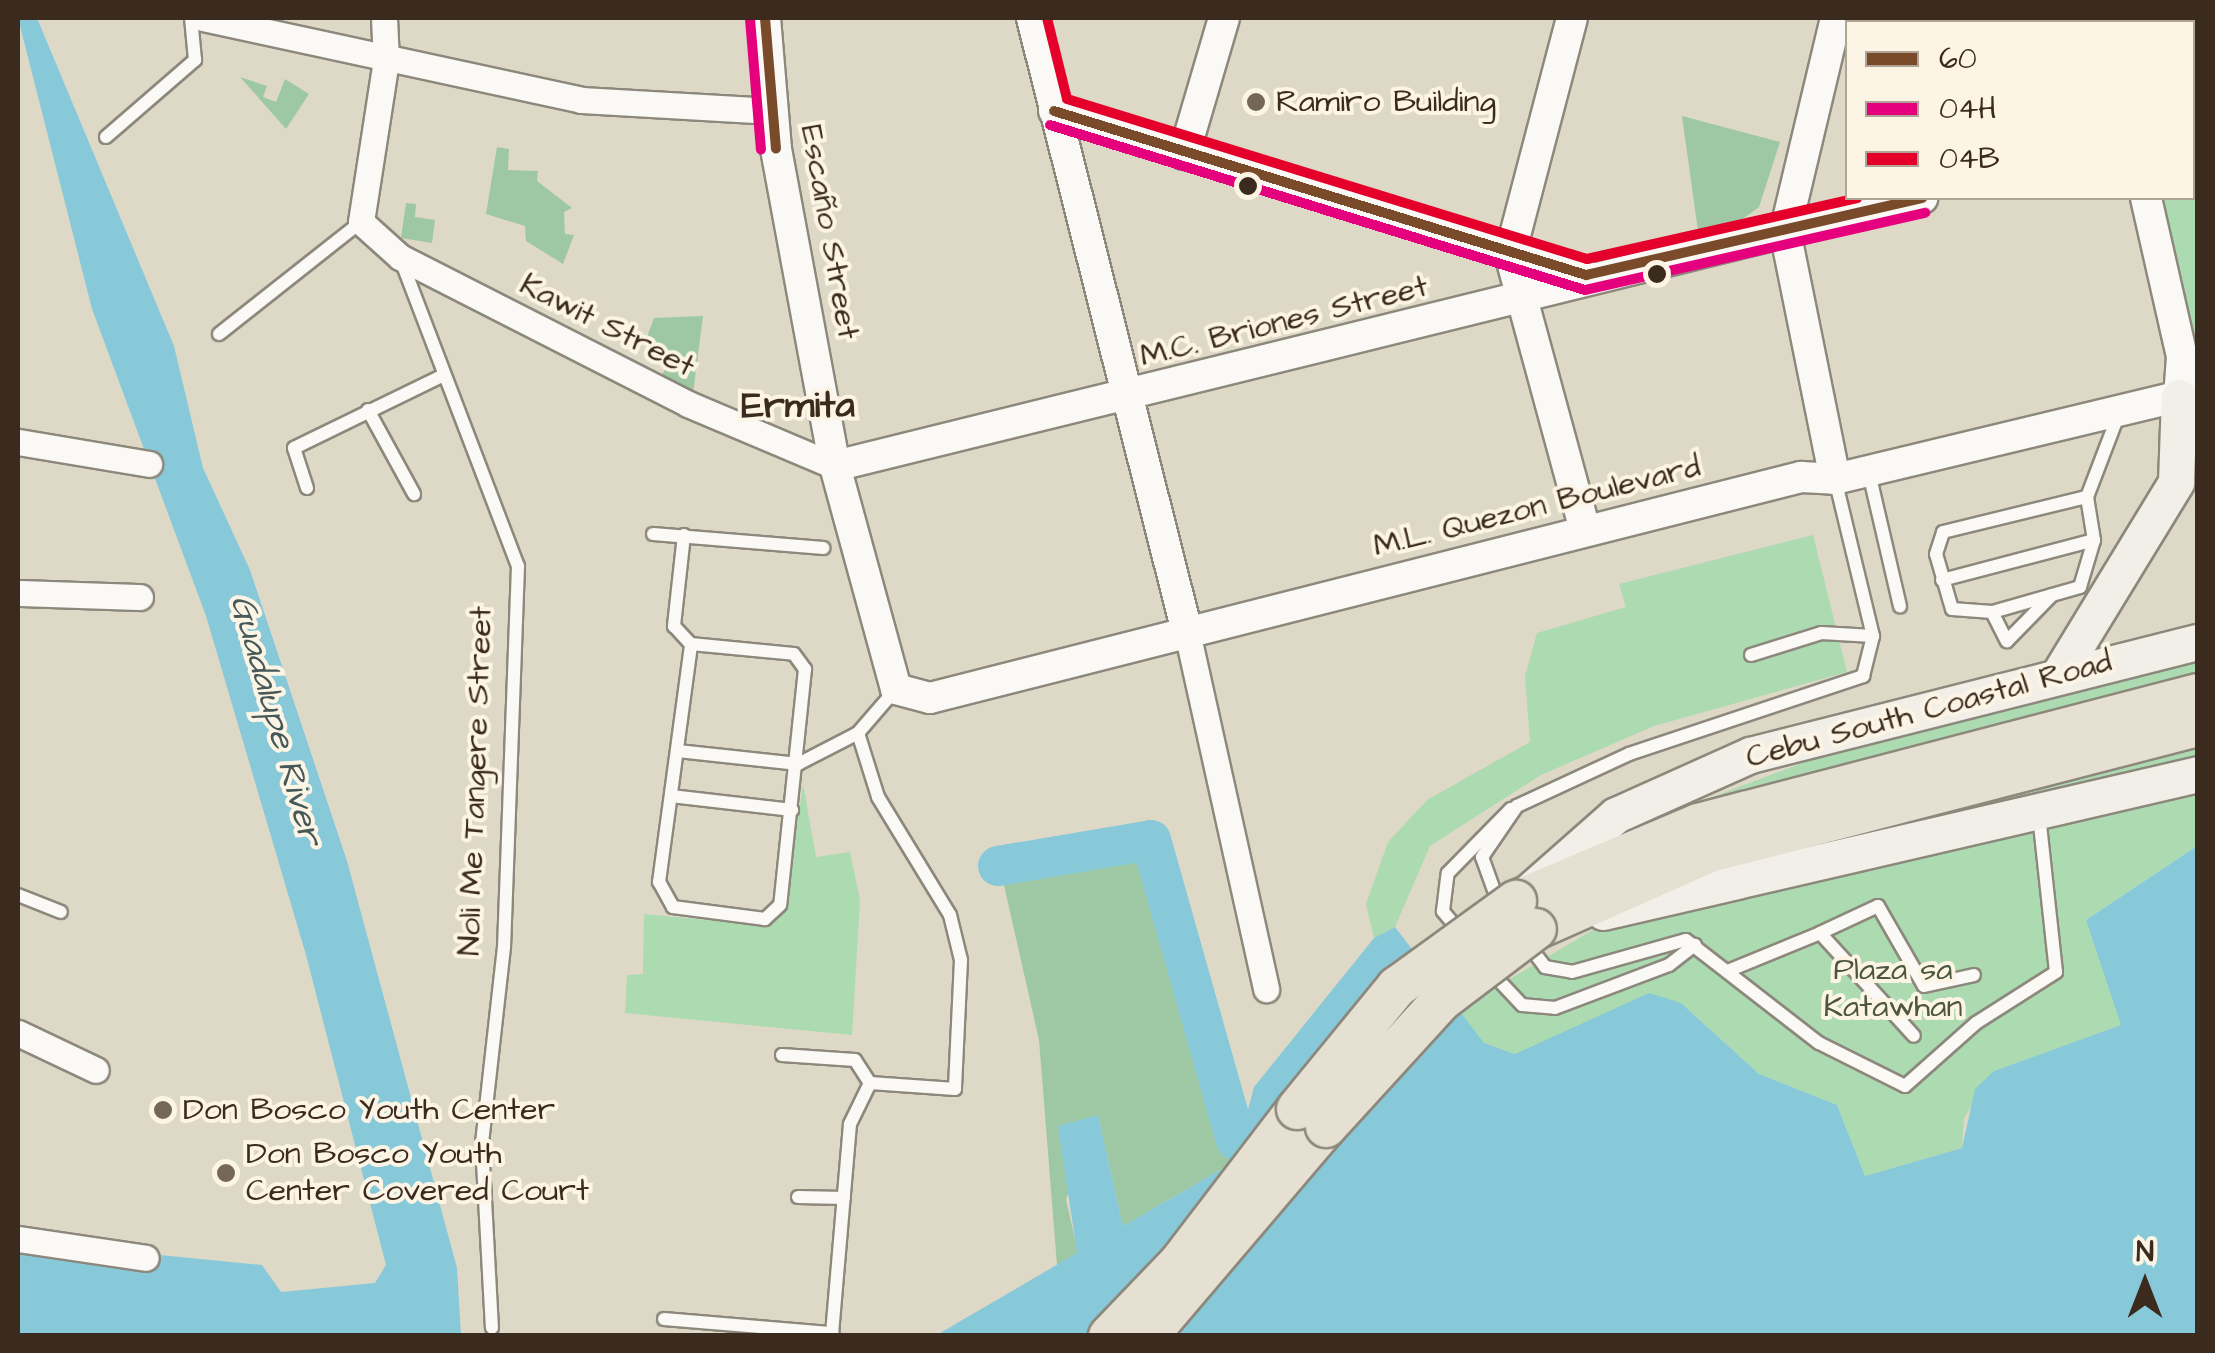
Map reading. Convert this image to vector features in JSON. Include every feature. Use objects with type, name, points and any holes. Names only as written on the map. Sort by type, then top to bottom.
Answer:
[{"type":"highway","name":"Cebu South Coastal Road","points":[[1148,1336],[1420,1022],[1529,914],[1698,824],[2198,694]]},
{"type":"highway","name":"Cebu South Coastal Road","points":[[1109,1336],[1180,1262],[1346,1040],[1434,955],[1529,914],[1710,852],[2198,726]]},
{"type":"main road","points":[[2058,674],[2176,482],[2188,394]]},
{"type":"main road","name":"Cebu South Coastal Road","points":[[1529,914],[1583,838],[1675,786],[1806,736],[2198,642]]},
{"type":"main road","name":"Cebu South Coastal Road","points":[[1529,914],[2039,812],[2198,774]]},
{"type":"street","points":[[204,18],[581,100],[772,110]]},
{"type":"street","points":[[362,222],[386,60],[384,18]]},
{"type":"street","name":"Escaño Street","points":[[765,18],[772,110],[835,466],[896,689]]},
{"type":"street","points":[[1032,18],[1187,632],[1266,988]]},
{"type":"street","points":[[1184,154],[1224,18]]},
{"type":"street","points":[[1572,18],[1510,254],[1585,531]]},
{"type":"street","points":[[1835,479],[1786,232],[1836,18]]},
{"type":"street","points":[[1054,110],[1184,154],[1586,275]]},
{"type":"street","name":"M.C. Briones Street","points":[[835,466],[1126,398],[1520,298],[1586,275],[1914,200]]},
{"type":"street","points":[[2146,200],[2188,394]]},
{"type":"street","name":"Kawit Street","points":[[362,222],[400,257],[688,404],[835,466]]},
{"type":"street","name":"M.L. Quezon Boulevard","points":[[896,689],[930,698],[1801,477],[1835,479],[2188,394]]},
{"type":"street","points":[[18,442],[149,464]]},
{"type":"street","points":[[18,592],[140,597]]},
{"type":"street","points":[[18,1033],[96,1070]]},
{"type":"street","points":[[18,1239],[146,1258]]},
{"type":"lane","points":[[106,137],[195,60],[191,18]]},
{"type":"lane","points":[[219,334],[362,222]]},
{"type":"lane","name":"Noli Me Tangere Street","points":[[400,257],[518,566],[504,947],[482,1144],[492,1328]]},
{"type":"lane","points":[[306,488],[294,448],[444,375]]},
{"type":"lane","points":[[368,410],[414,494]]},
{"type":"lane","points":[[2087,497],[1943,532],[1936,542],[1942,580],[1957,614],[1992,612],[2052,595],[2085,580],[2094,540],[2087,497],[2120,412]]},
{"type":"lane","points":[[1868,471],[1900,606]]},
{"type":"lane","points":[[1695,945],[1669,965],[1555,1008],[1535,1010],[1510,997],[1443,911],[1443,896],[1464,850],[1517,806],[1706,725],[1857,682],[1873,658],[1873,636],[1835,479]]},
{"type":"lane","points":[[654,534],[823,548]]},
{"type":"lane","points":[[684,535],[674,626],[691,644],[794,654],[804,669],[798,764],[780,904],[764,919],[673,907],[659,882],[691,644]]},
{"type":"lane","points":[[1942,580],[2094,540]]},
{"type":"lane","points":[[1992,612],[2007,640],[2052,595]]},
{"type":"lane","points":[[1750,655],[1822,633],[1873,636]]},
{"type":"lane","points":[[678,750],[798,764],[858,733],[896,689]]},
{"type":"lane","points":[[858,733],[878,798],[950,915],[962,960],[955,1089],[870,1083]]},
{"type":"lane","points":[[671,796],[792,810]]},
{"type":"lane","points":[[1517,806],[1482,857],[1482,874],[1545,967],[1572,972],[1672,939],[1695,945],[1818,1043],[1891,1083],[1920,1080],[1976,1024],[2056,972],[2039,812]]},
{"type":"lane","points":[[18,895],[61,912]]},
{"type":"lane","points":[[1730,970],[1878,906],[1924,986],[1974,975]]},
{"type":"lane","points":[[1820,933],[1914,1036]]},
{"type":"lane","points":[[782,1054],[855,1060],[870,1083]]},
{"type":"lane","points":[[664,1319],[832,1334],[850,1124],[870,1083]]},
{"type":"lane","points":[[798,1197],[844,1198]]},
{"type":"green space","points":[[240,77],[267,86],[263,97],[276,102],[285,79],[309,94],[286,129]]},
{"type":"green space","points":[[1682,116],[1780,142],[1759,207],[1737,223],[1698,231]]},
{"type":"green space","points":[[497,147],[509,149],[508,170],[538,171],[537,181],[572,208],[564,212],[565,234],[574,235],[563,264],[526,241],[525,226],[486,214]]},
{"type":"green space","points":[[2197,165],[2194,366],[2154,200],[2195,200]]},
{"type":"green space","points":[[406,203],[416,204],[415,217],[435,220],[432,243],[401,238]]},
{"type":"green space","points":[[703,316],[693,394],[662,375],[672,356],[645,342],[654,318]]},
{"type":"green space","points":[[1813,535],[1847,672],[1654,726],[1541,775],[1430,846],[1395,927],[1374,938],[1366,904],[1388,842],[1427,800],[1530,742],[1525,676],[1537,633],[1626,607],[1619,584]]},
{"type":"green space","points":[[2197,657],[2197,679],[1651,820],[1866,739]]},
{"type":"green space","points":[[2197,742],[2197,763],[1915,831],[1724,859]]},
{"type":"green space","points":[[803,784],[816,857],[850,852],[860,900],[852,1035],[625,1013],[627,975],[643,974],[644,914],[769,926],[785,909]]},
{"type":"green space","name":"Plaza sa Katawhan","points":[[2197,788],[2197,846],[2086,920],[2122,1025],[1994,1071],[1964,1118],[1962,1148],[1865,1176],[1837,1105],[1759,1074],[1681,1003],[1515,1054],[1484,1043],[1457,1010],[1598,927]]},
{"type":"green space","points":[[1150,848],[1234,1162],[1123,1226],[1098,1116],[1066,1199],[1078,1253],[1057,1265],[1039,1040],[1001,872]]},
{"type":"water","name":"Guadalupe River","points":[[18,18],[37,18],[174,346],[203,468],[250,570],[347,861],[457,1268],[461,1335],[18,1335],[18,1241],[262,1265],[281,1292],[375,1283],[386,1265],[306,955],[206,616],[92,309]]},
{"type":"water","points":[[2197,846],[2197,1335],[935,1336],[1077,1253],[1058,1126],[1098,1115],[1123,1226],[1234,1162],[1254,1087],[1374,938],[1395,927],[1484,1043],[1515,1054],[1649,993],[1681,1003],[1759,1074],[1837,1105],[1865,1176],[1962,1148],[1975,1089],[1994,1071],[2121,1025],[2086,920]]},
{"type":"waterway","points":[[998,866],[1151,840],[1236,1140]]},
{"type":"transit line","name":"60","points":[[765,18],[776,149]]},
{"type":"transit line","name":"04B","points":[[1047,18],[1067,99],[1587,259],[1848,200]]},
{"type":"transit line","name":"04H","points":[[750,19],[761,150]]},
{"type":"transit line","name":"60","points":[[1054,111],[1586,275],[1913,200]]},
{"type":"transit line","name":"04H","points":[[1050,125],[1585,290],[1925,213]]},
{"type":"place","name":"Ramiro Building","points":[[1256,102]]},
{"type":"place","name":"Don Bosco Youth Center","points":[[163,1110]]},
{"type":"place","name":"Don Bosco Youth Center Covered Court","points":[[226,1173]]},
{"type":"district","name":"Ermita","points":[[798,407]]}]
